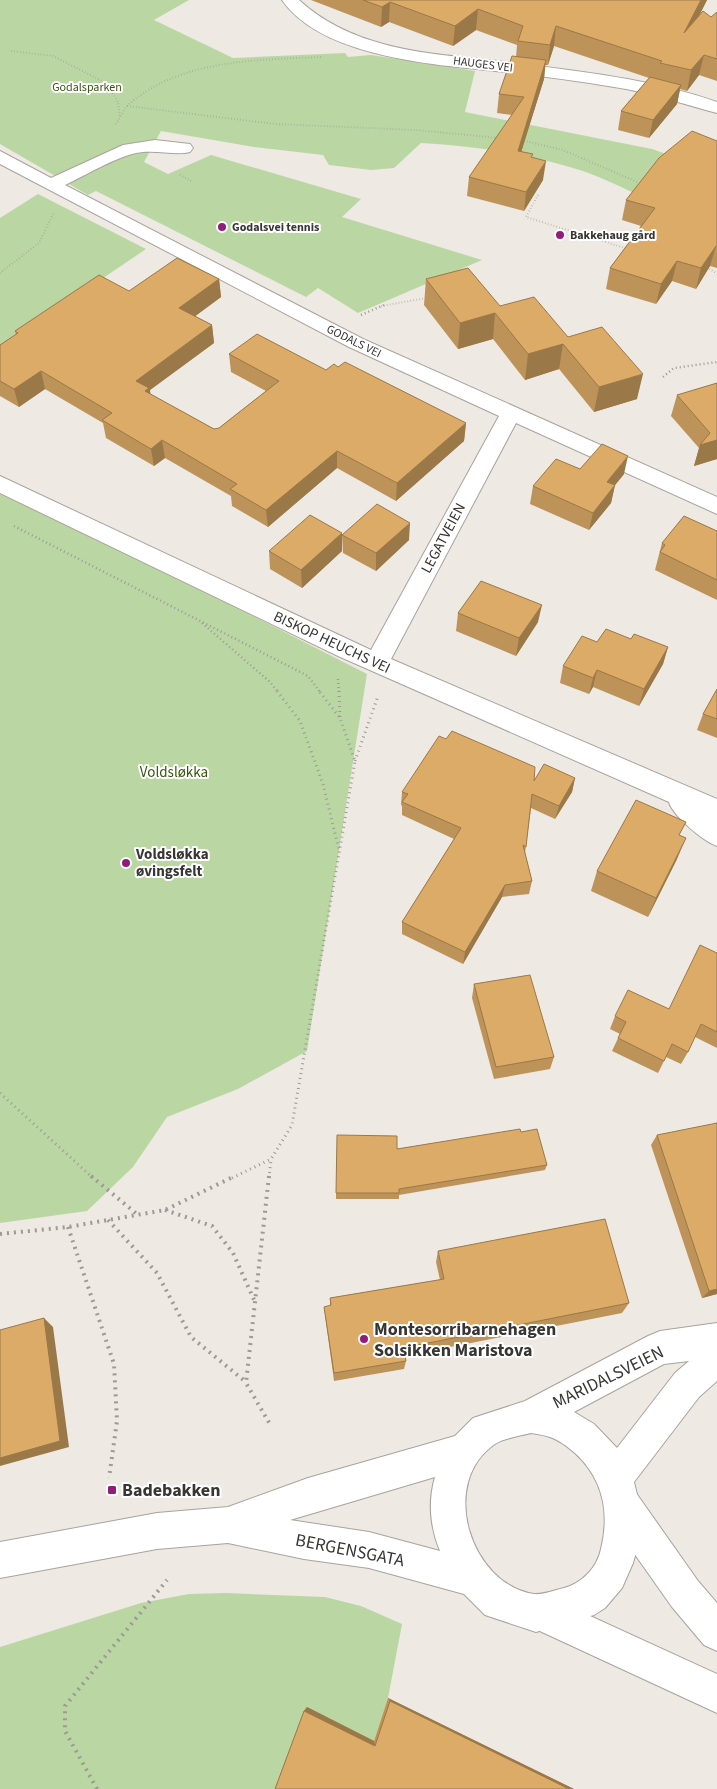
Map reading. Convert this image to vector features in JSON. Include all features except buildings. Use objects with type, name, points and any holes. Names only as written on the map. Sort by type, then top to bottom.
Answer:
[{"type":"street","name":"HAUGES VEI","points":[[290,0],[310,19],[332,32],[378,48],[643,88],[717,108]]},
{"type":"street","points":[[51,185],[128,149],[155,145],[184,148]]},
{"type":"street","name":"GODALS VEI","points":[[0,156],[51,185],[328,328],[510,414],[717,506]]},
{"type":"street","name":"LEGATVEIEN","points":[[376,663],[510,414]]},
{"type":"street","name":"BISKOP HEUCHS VEI","points":[[0,484],[376,663],[717,811]]},
{"type":"street","name":"BISKOP HEUCHS VEI","points":[[668,790],[717,835]]},
{"type":"street","name":"MARIDALSVEIEN","points":[[531,1416],[660,1348],[717,1340]]},
{"type":"street","points":[[542,1613],[574,1606],[588,1598],[606,1581],[618,1558],[624,1532],[619,1492],[682,1392],[717,1358]]},
{"type":"street","points":[[717,1632],[685,1594],[619,1492],[600,1454],[580,1434],[556,1421],[531,1416],[512,1418],[493,1425],[477,1436],[463,1451],[453,1470],[447,1491],[447,1513],[450,1536],[458,1558],[471,1578],[492,1597],[516,1609],[542,1613],[656,1664],[717,1694]]},
{"type":"street","name":"BERGENSGATA","points":[[0,1560],[157,1531],[228,1525],[308,1496],[463,1451]]},
{"type":"street","name":"BERGENSGATA","points":[[228,1525],[304,1541],[369,1550],[471,1578]]},
{"type":"path","points":[[378,48],[331,57],[264,60],[203,69],[157,86],[128,106],[191,116],[277,124],[383,128],[502,138]]},
{"type":"path","points":[[11,51],[53,56],[106,83],[118,102],[120,118]]},
{"type":"path","points":[[512,139],[563,150],[642,184]]},
{"type":"path","points":[[538,195],[526,217],[629,249]]},
{"type":"path","points":[[703,266],[717,274]]},
{"type":"path","points":[[328,328],[384,305],[432,297]]},
{"type":"path","points":[[663,377],[674,368],[717,362]]},
{"type":"path","points":[[8,522],[308,676],[340,718]]},
{"type":"path","points":[[196,619],[270,682],[300,721],[323,784],[340,853]]},
{"type":"path","points":[[339,671],[340,718],[355,761]]},
{"type":"path","points":[[246,1383],[271,1159],[292,1124],[355,761],[376,700],[382,691]]},
{"type":"path","points":[[0,1093],[74,1162],[138,1215]]},
{"type":"path","points":[[0,1234],[68,1227],[164,1210],[271,1159]]},
{"type":"path","points":[[164,1210],[212,1226],[233,1254],[256,1303]]},
{"type":"path","points":[[108,1220],[157,1273],[191,1337],[246,1383],[271,1426]]},
{"type":"path","points":[[68,1227],[114,1364],[117,1421],[109,1478]]},
{"type":"path","points":[[97,1789],[65,1731],[65,1706],[167,1580]]},
{"type":"green space","name":"Godalsparken","points":[[0,0],[189,0],[154,20],[233,58],[345,53],[348,57],[371,55],[475,71],[465,112],[652,149],[717,172],[643,197],[606,180],[563,165],[523,155],[462,146],[421,143],[394,168],[371,170],[329,165],[323,155],[254,147],[161,131],[144,162],[168,174],[211,155],[361,199],[342,217],[482,260],[358,313],[318,288],[306,297],[96,191],[88,195],[0,144]]},
{"type":"green space","points":[[38,194],[146,249],[0,348],[0,218]]},
{"type":"green space","name":"Voldsløkka","points":[[0,487],[367,674],[307,1051],[238,1089],[167,1117],[133,1167],[87,1211],[0,1223]]},
{"type":"green space","points":[[226,1593],[325,1597],[361,1606],[402,1624],[388,1698],[374,1741],[277,1789],[0,1789],[0,1647],[141,1603],[189,1594]]},
{"type":"place","name":"Godalsvei tennis","points":[[222,227]]},
{"type":"place","name":"Bakkehaug gård","points":[[560,235]]},
{"type":"place","name":"Voldsløkka øvingsfelt","points":[[126,863]]},
{"type":"place","name":"Montesorribarnehagen Solsikken Maristova","points":[[364,1339]]},
{"type":"place","name":"Badebakken","points":[[112,1490]]}]
